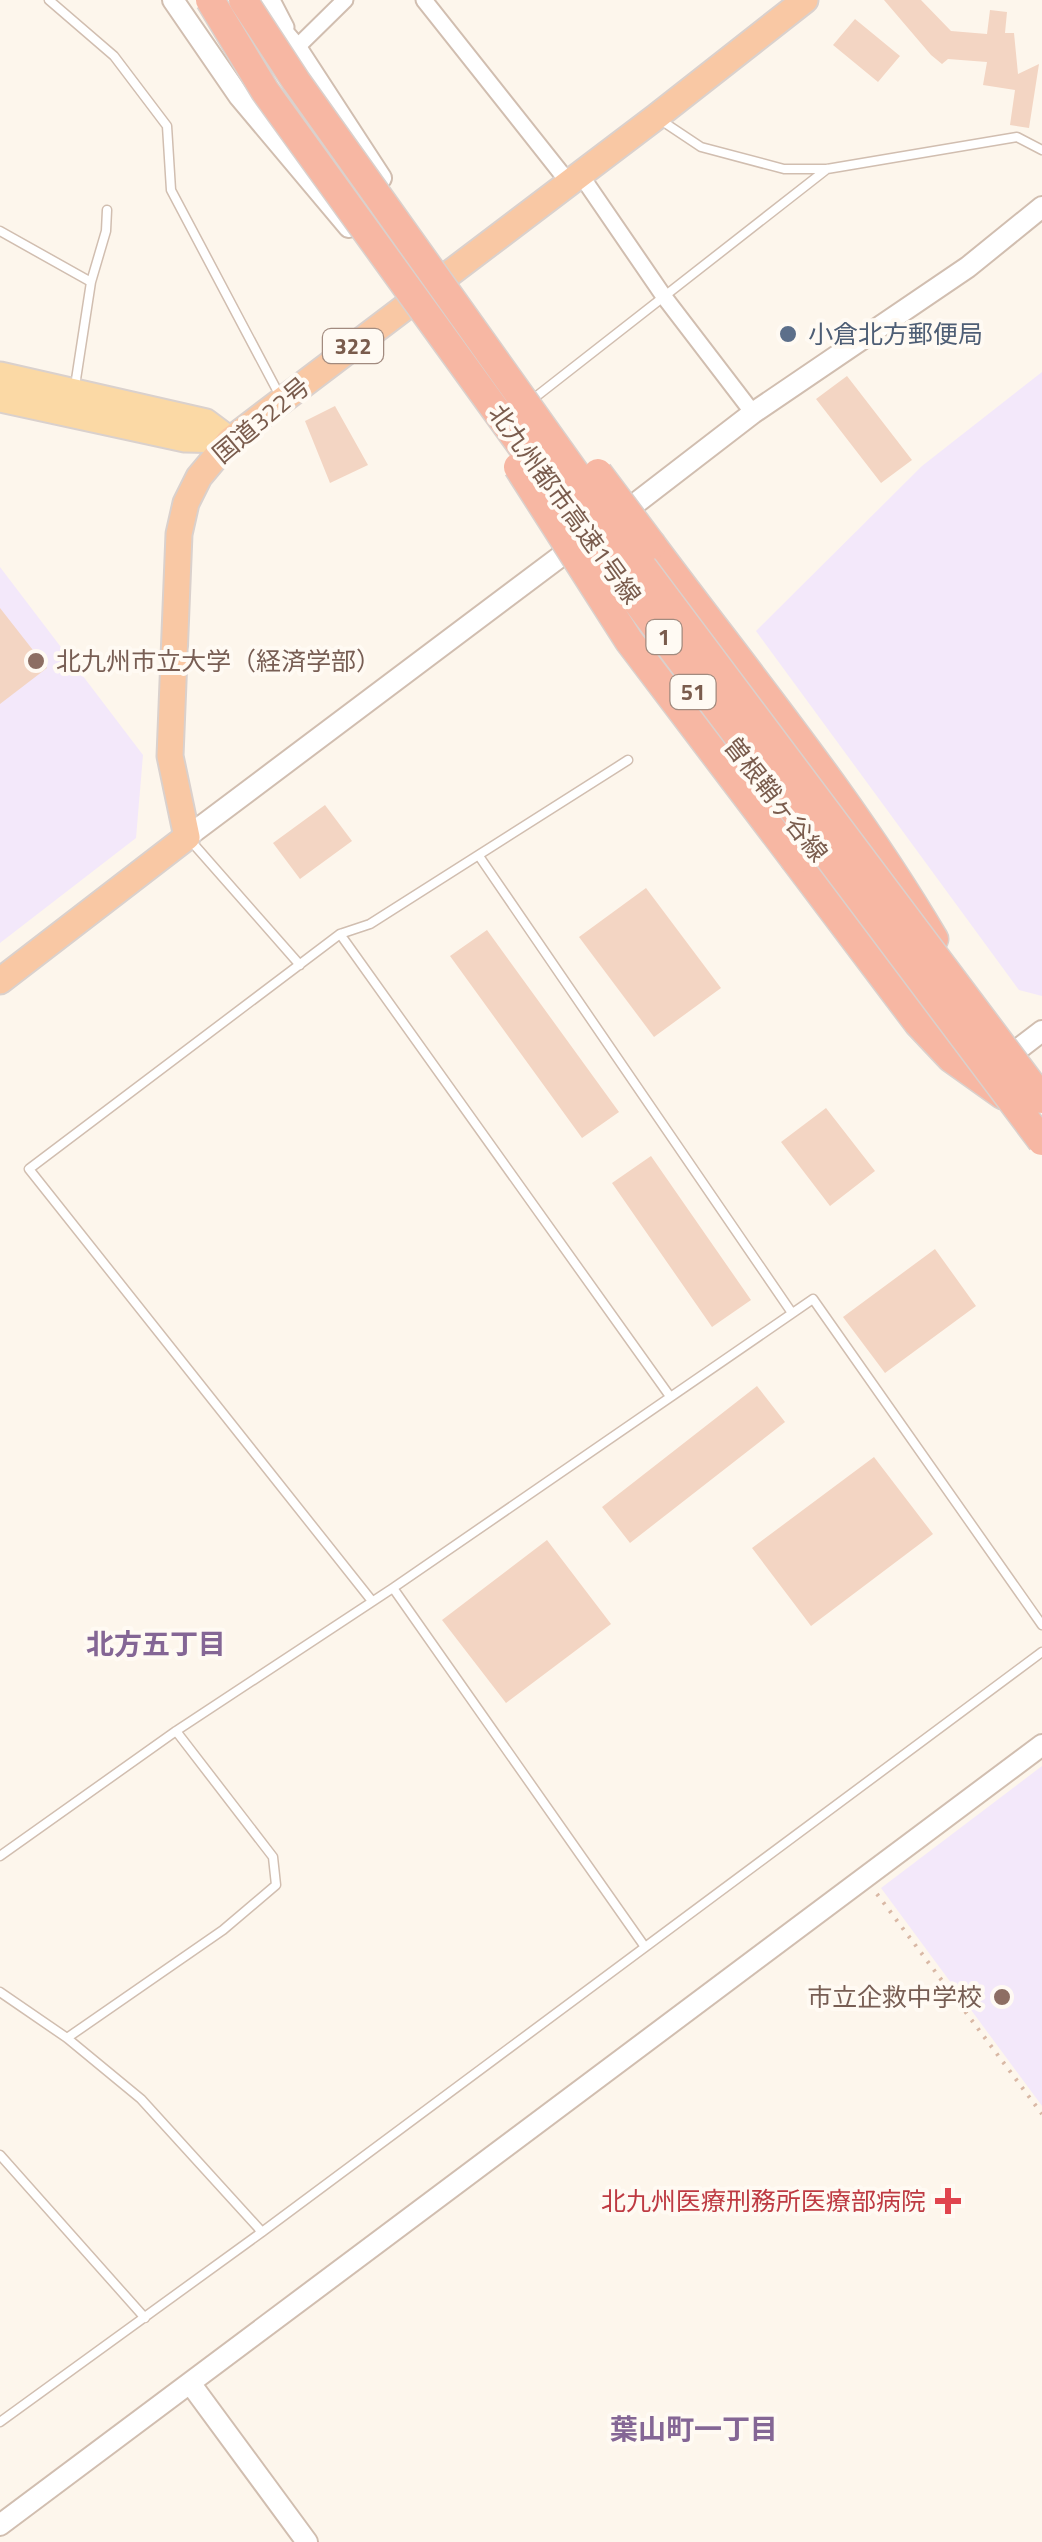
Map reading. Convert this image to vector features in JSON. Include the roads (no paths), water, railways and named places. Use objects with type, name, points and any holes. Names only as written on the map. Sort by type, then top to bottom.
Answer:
[{"type":"highway","name":"北九州都市高速1号線","points":[[210,0],[292,129],[557,495],[1042,1144]]},
{"type":"highway","name":"北九州都市高速1号線","points":[[243,0],[296,81],[438,273],[635,557],[1042,1098]]},
{"type":"highway","name":"国道322号","points":[[187,837],[170,756],[180,534],[186,503],[198,477],[230,440],[412,302],[438,273],[575,178],[804,0]]},
{"type":"highway","points":[[292,129],[324,183],[498,433],[629,641],[918,1023],[951,1058],[995,1084]]},
{"type":"highway","points":[[438,273],[591,464],[853,814],[940,948]]},
{"type":"highway","points":[[0,981],[187,837]]},
{"type":"main road","name":"曽根鞘ヶ谷線","points":[[438,273],[620,515],[899,900],[1040,1072]]},
{"type":"main road","name":"曽根鞘ヶ谷線","points":[[412,302],[580,542],[1042,1144]]},
{"type":"main road","points":[[0,375],[206,422],[230,440]]},
{"type":"main road","points":[[0,399],[184,440],[230,440]]},
{"type":"street","points":[[173,0],[239,96],[412,302]]},
{"type":"street","points":[[256,0],[297,49]]},
{"type":"street","points":[[272,0],[297,49],[438,273]]},
{"type":"street","points":[[239,96],[297,49],[345,0]]},
{"type":"street","points":[[424,0],[575,178],[753,414]]},
{"type":"street","points":[[187,837],[753,414],[968,267],[1042,207]]},
{"type":"street","points":[[995,1084],[1018,1049],[1042,1031]]},
{"type":"street","points":[[995,1084],[1040,1072]]},
{"type":"street","points":[[0,2525],[1042,1745]]},
{"type":"street","points":[[190,2383],[307,2542]]},
{"type":"lane","points":[[49,0],[114,56],[167,126],[171,190],[282,399]]},
{"type":"lane","points":[[656,117],[701,148],[784,170],[827,168],[1017,136],[1042,150]]},
{"type":"lane","points":[[533,399],[827,168]]},
{"type":"lane","points":[[74,391],[90,282],[106,231],[107,210]]},
{"type":"lane","points":[[0,232],[90,282]]},
{"type":"lane","points":[[372,1601],[29,1169],[340,934],[370,924],[628,760]]},
{"type":"lane","points":[[187,837],[300,964]]},
{"type":"lane","points":[[479,856],[792,1313]]},
{"type":"lane","points":[[340,934],[669,1395]]},
{"type":"lane","points":[[0,1856],[176,1731],[393,1588],[814,1299],[1042,1625]]},
{"type":"lane","points":[[393,1588],[645,1947]]},
{"type":"lane","points":[[0,2422],[1042,1652]]},
{"type":"lane","points":[[68,2038],[223,1930],[276,1885],[274,1857],[176,1731]]},
{"type":"lane","points":[[0,1992],[68,2038],[140,2099],[262,2232]]},
{"type":"lane","points":[[0,2155],[144,2318]]},
{"type":"place","name":"小倉北方郵便局","points":[[788,334]]},
{"type":"place","name":"北九州市立大学（経済学部）","points":[[36,661]]},
{"type":"place","name":"市立企救中学校","points":[[1002,1997]]},
{"type":"place","name":"北九州医療刑務所医療部病院","points":[[948,2201]]},
{"type":"district","name":"北方五丁目","points":[[156,1643]]},
{"type":"district","name":"葉山町一丁目","points":[[694,2428]]}]
